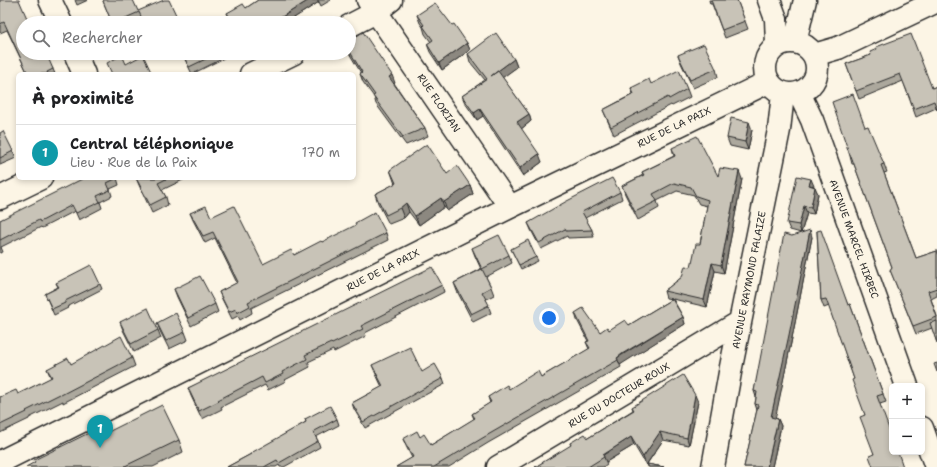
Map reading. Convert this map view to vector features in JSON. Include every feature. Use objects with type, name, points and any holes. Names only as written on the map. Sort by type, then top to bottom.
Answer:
[{"type":"street","points":[[50,0],[58,16]]},
{"type":"street","points":[[769,0],[786,44]]},
{"type":"street","points":[[786,44],[805,0]]},
{"type":"street","points":[[814,55],[838,48],[937,1]]},
{"type":"street","points":[[356,21],[378,4]]},
{"type":"street","name":"RUE FLORIAN","points":[[378,4],[510,207]]},
{"type":"street","points":[[786,44],[802,45],[809,49],[814,55],[817,62],[817,70],[812,84],[806,90],[784,90],[765,74],[764,66],[768,54],[786,44]]},
{"type":"street","points":[[78,60],[83,72]]},
{"type":"street","points":[[255,72],[280,60]]},
{"type":"street","name":"RUE DE LA PAIX","points":[[0,462],[510,207],[784,90]]},
{"type":"street","name":"AVENUE RAYMOND FALAIZE","points":[[713,467],[740,322],[780,130],[784,90]]},
{"type":"street","name":"AVENUE MARCEL HIRBEC","points":[[784,90],[812,120],[906,383]]},
{"type":"street","points":[[0,198],[37,180]]},
{"type":"street","name":"RUE DU DOCTEUR ROUX","points":[[498,467],[740,322]]},
{"type":"street","points":[[925,436],[936,467]]},
{"type":"building","points":[[0,0],[19,0],[26,16],[16,16],[16,48],[4,22],[0,24]]},
{"type":"building","points":[[133,0],[138,11],[164,0],[169,0],[177,16],[141,16],[139,12],[130,16],[109,16],[103,1]]},
{"type":"building","points":[[258,0],[309,0],[283,16],[229,16],[227,13],[243,4],[246,8]]},
{"type":"building","points":[[711,0],[737,0],[745,21],[722,30]]},
{"type":"building","points":[[435,3],[452,25],[454,24],[467,43],[439,63],[427,44],[433,40],[417,15]]},
{"type":"building","points":[[363,32],[392,75],[389,77],[425,128],[403,137],[373,96],[375,95],[360,74],[362,72],[355,60],[356,36]]},
{"type":"building","points":[[496,33],[514,59],[491,76],[498,71],[529,114],[517,122],[539,154],[520,168],[480,109],[474,113],[462,96],[487,79],[468,54]]},
{"type":"building","points":[[911,34],[932,88],[937,86],[937,110],[934,101],[914,109],[900,74],[856,91],[846,64],[871,55],[870,52],[877,49],[876,47]]},
{"type":"building","points":[[704,44],[716,69],[690,80],[678,55]]},
{"type":"building","points":[[22,60],[49,60],[53,69],[47,72],[27,72]]},
{"type":"building","points":[[113,60],[124,60],[126,64],[134,60],[145,60],[151,72],[111,72],[107,63]]},
{"type":"building","points":[[186,60],[204,60],[189,67]]},
{"type":"building","points":[[679,70],[687,89],[669,99],[668,97],[611,127],[603,110],[634,94],[631,88],[649,79],[651,84]]},
{"type":"building","points":[[853,94],[865,127],[868,126],[884,164],[881,165],[916,258],[937,251],[937,288],[928,291],[937,317],[913,326],[890,270],[892,267],[850,156],[832,102]]},
{"type":"building","points":[[731,118],[749,122],[745,142],[727,138]]},
{"type":"building","points":[[3,131],[13,151],[0,158],[0,133]]},
{"type":"building","points":[[697,136],[718,176],[720,168],[739,171],[721,265],[712,263],[704,300],[664,291],[682,277],[685,266],[691,267],[696,244],[700,244],[708,200],[696,196],[691,187],[674,183],[653,194],[657,201],[635,212],[622,186],[644,175],[642,172],[675,156],[672,148]]},
{"type":"building","points":[[427,144],[447,174],[457,166],[470,185],[444,202],[441,198],[415,216],[406,203],[400,208],[386,215],[375,194],[396,183],[390,170]]},
{"type":"building","points":[[797,176],[811,179],[809,185],[815,187],[811,207],[804,206],[799,225],[787,223]]},
{"type":"building","points":[[612,178],[620,192],[582,212],[592,230],[566,231],[565,229],[539,243],[528,223]]},
{"type":"building","points":[[80,180],[113,180],[107,183],[110,190],[97,196],[100,202],[76,213],[72,205],[40,222],[39,220],[0,240],[0,220]]},
{"type":"building","points":[[137,180],[164,180],[158,183],[166,197],[150,205]]},
{"type":"building","points":[[206,206],[211,217],[234,206],[263,264],[291,250],[294,255],[321,241],[322,242],[356,225],[355,223],[375,212],[386,233],[248,302],[250,306],[237,313],[236,309],[229,312],[219,292],[238,282],[213,232],[203,236],[190,213]]},
{"type":"building","points":[[810,230],[771,417],[778,419],[767,467],[744,467],[758,405],[755,404],[757,392],[754,391],[784,234],[792,236]]},
{"type":"building","points":[[821,230],[848,305],[850,304],[883,394],[877,396],[889,429],[889,455],[899,455],[903,467],[873,467],[869,456],[874,454],[860,417],[865,415],[852,380],[854,379],[826,299],[821,300],[817,231]]},
{"type":"building","points":[[499,235],[509,255],[482,269],[472,248]]},
{"type":"building","points":[[528,240],[536,257],[519,265],[511,249]]},
{"type":"building","points":[[91,265],[100,284],[52,309],[45,294],[59,287],[56,283]]},
{"type":"building","points":[[432,267],[442,285],[361,326],[363,329],[305,355],[307,359],[282,372],[283,374],[265,383],[262,377],[199,411],[188,388]]},
{"type":"building","points":[[482,269],[491,287],[482,292],[489,305],[471,314],[454,283]]},
{"type":"building","points":[[200,276],[215,304],[188,318],[174,289]]},
{"type":"building","points":[[672,299],[683,317],[622,354],[617,358],[618,360],[434,467],[396,467],[413,457],[403,439],[417,431],[420,437],[424,434],[431,445],[475,418],[472,414],[491,402],[488,397],[507,385],[509,389],[538,371],[541,377],[590,348],[586,342],[589,341],[575,313],[583,308],[600,332],[607,327],[609,330],[625,320],[629,325]]},
{"type":"building","points":[[148,308],[158,330],[131,344],[120,322]]},
{"type":"building","points":[[176,313],[185,332],[166,341],[157,323]]},
{"type":"building","points":[[937,321],[937,343],[930,323]]},
{"type":"building","points":[[121,336],[132,358],[0,425],[0,397],[16,390],[18,394],[52,377],[47,369],[68,358],[71,364]]},
{"type":"building","points":[[410,347],[422,372],[435,364],[443,378],[363,422],[352,403],[383,386],[372,365]]},
{"type":"building","points":[[937,363],[937,372],[934,364]]},
{"type":"building","points":[[683,375],[695,395],[687,438],[660,432],[643,457],[631,437],[603,455],[604,457],[588,467],[535,467],[571,445],[570,443],[585,434],[588,438],[634,410],[632,407]]},
{"type":"building","points":[[162,405],[179,440],[125,466],[126,467],[26,467],[35,462],[34,460],[105,425],[108,432]]},
{"type":"building","points":[[330,406],[337,419],[313,432],[318,441],[279,463],[277,460],[264,467],[227,467],[306,422],[305,419]]},
{"type":"building","points":[[647,464],[664,467],[649,467]]},
{"type":"place","name":"Central téléphonique","points":[[100,448]]}]
